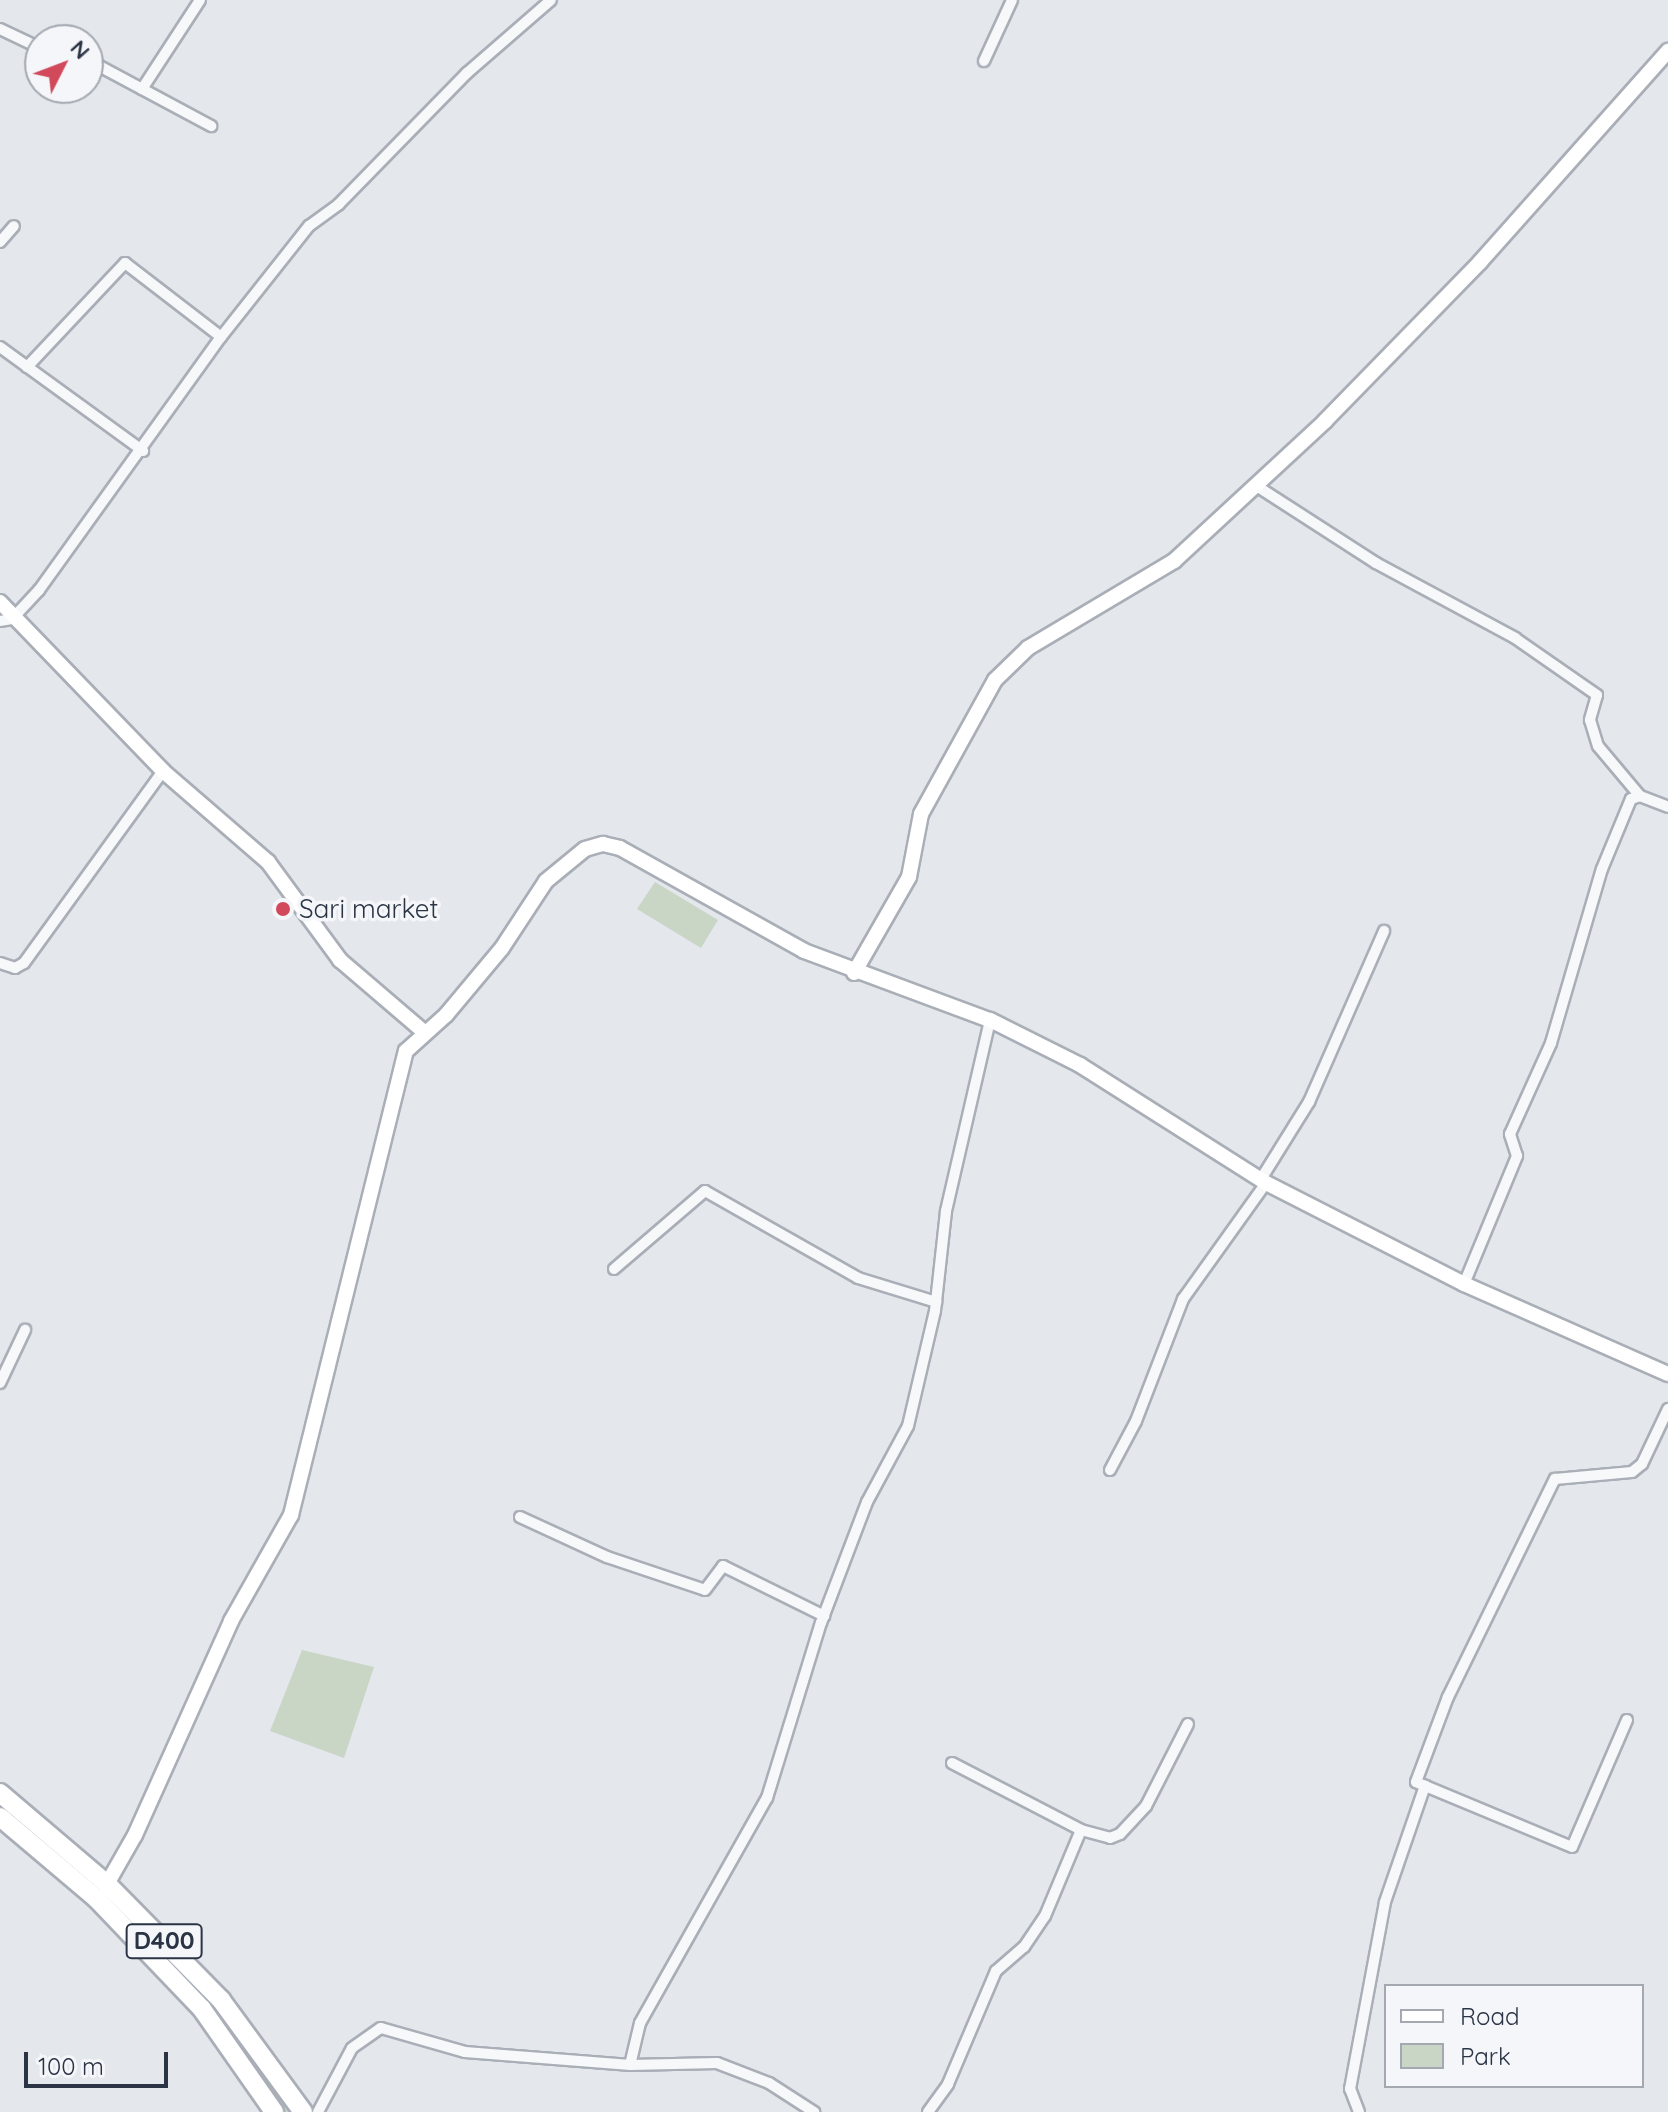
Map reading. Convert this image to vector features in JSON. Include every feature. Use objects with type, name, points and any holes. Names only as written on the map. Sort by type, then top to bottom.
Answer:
[{"type":"highway","name":"D400","points":[[0,1793],[101,1891],[221,2000],[303,2112]]},
{"type":"highway","name":"D400","points":[[0,1817],[101,1891],[202,2009],[274,2112]]},
{"type":"street","points":[[142,89],[200,0]]},
{"type":"street","points":[[6,620],[143,451],[221,337],[309,226],[339,204],[467,73],[551,0]]},
{"type":"street","points":[[984,61],[1012,0]]},
{"type":"street","points":[[0,29],[24,40]]},
{"type":"street","points":[[854,973],[909,877],[921,814],[995,680],[1028,648],[1174,561],[1480,262],[1567,158],[1668,51]]},
{"type":"street","points":[[104,69],[211,126]]},
{"type":"street","points":[[0,242],[14,226]]},
{"type":"street","points":[[27,367],[125,263],[221,337]]},
{"type":"street","points":[[0,347],[143,451]]},
{"type":"street","points":[[1255,485],[1376,563],[1515,638],[1597,695],[1590,720],[1598,746],[1640,796],[1668,807]]},
{"type":"street","points":[[0,602],[6,620],[163,771],[268,862],[340,960],[424,1032]]},
{"type":"street","points":[[0,963],[15,968],[24,963],[163,771]]},
{"type":"street","points":[[1464,1284],[1517,1156],[1510,1134],[1551,1043],[1602,869],[1631,799],[1640,796]]},
{"type":"street","points":[[101,1891],[135,1835],[231,1621],[291,1515],[406,1051],[446,1015],[502,948],[555,871],[585,849],[603,844],[620,848],[754,926],[854,973],[990,1020],[1080,1065],[1264,1181],[1464,1284],[1668,1374]]},
{"type":"street","points":[[1110,1470],[1136,1421],[1183,1299],[1264,1181],[1309,1102],[1384,931]]},
{"type":"street","points":[[630,2065],[646,2012],[767,1798],[824,1616],[867,1502],[908,1426],[936,1302],[946,1211],[990,1020]]},
{"type":"street","points":[[614,1269],[705,1191],[858,1278],[936,1302]]},
{"type":"street","points":[[0,1383],[25,1330]]},
{"type":"street","points":[[1627,1720],[1572,1847],[1416,1782],[1448,1697],[1555,1479],[1632,1472],[1642,1464],[1668,1409]]},
{"type":"street","points":[[520,1517],[607,1557],[705,1590],[723,1566],[824,1616]]},
{"type":"street","points":[[952,1763],[1081,1830],[1110,1838],[1120,1834],[1146,1806],[1188,1724]]},
{"type":"street","points":[[1359,2112],[1350,2089],[1385,1902],[1425,1786]]},
{"type":"street","points":[[928,2112],[948,2084],[996,1971],[1024,1947],[1045,1916],[1081,1830]]},
{"type":"street","points":[[318,2112],[352,2048],[381,2028],[465,2052],[630,2065],[728,2066],[769,2083],[814,2112]]},
{"type":"green space","points":[[655,882],[718,920],[701,948],[637,909]]},
{"type":"green space","points":[[302,1650],[374,1667],[344,1758],[270,1731]]},
{"type":"green space","points":[[138,1924],[236,2029],[294,2112],[282,2112],[134,1928]]},
{"type":"place","name":"Sari market","points":[[283,909]]}]
